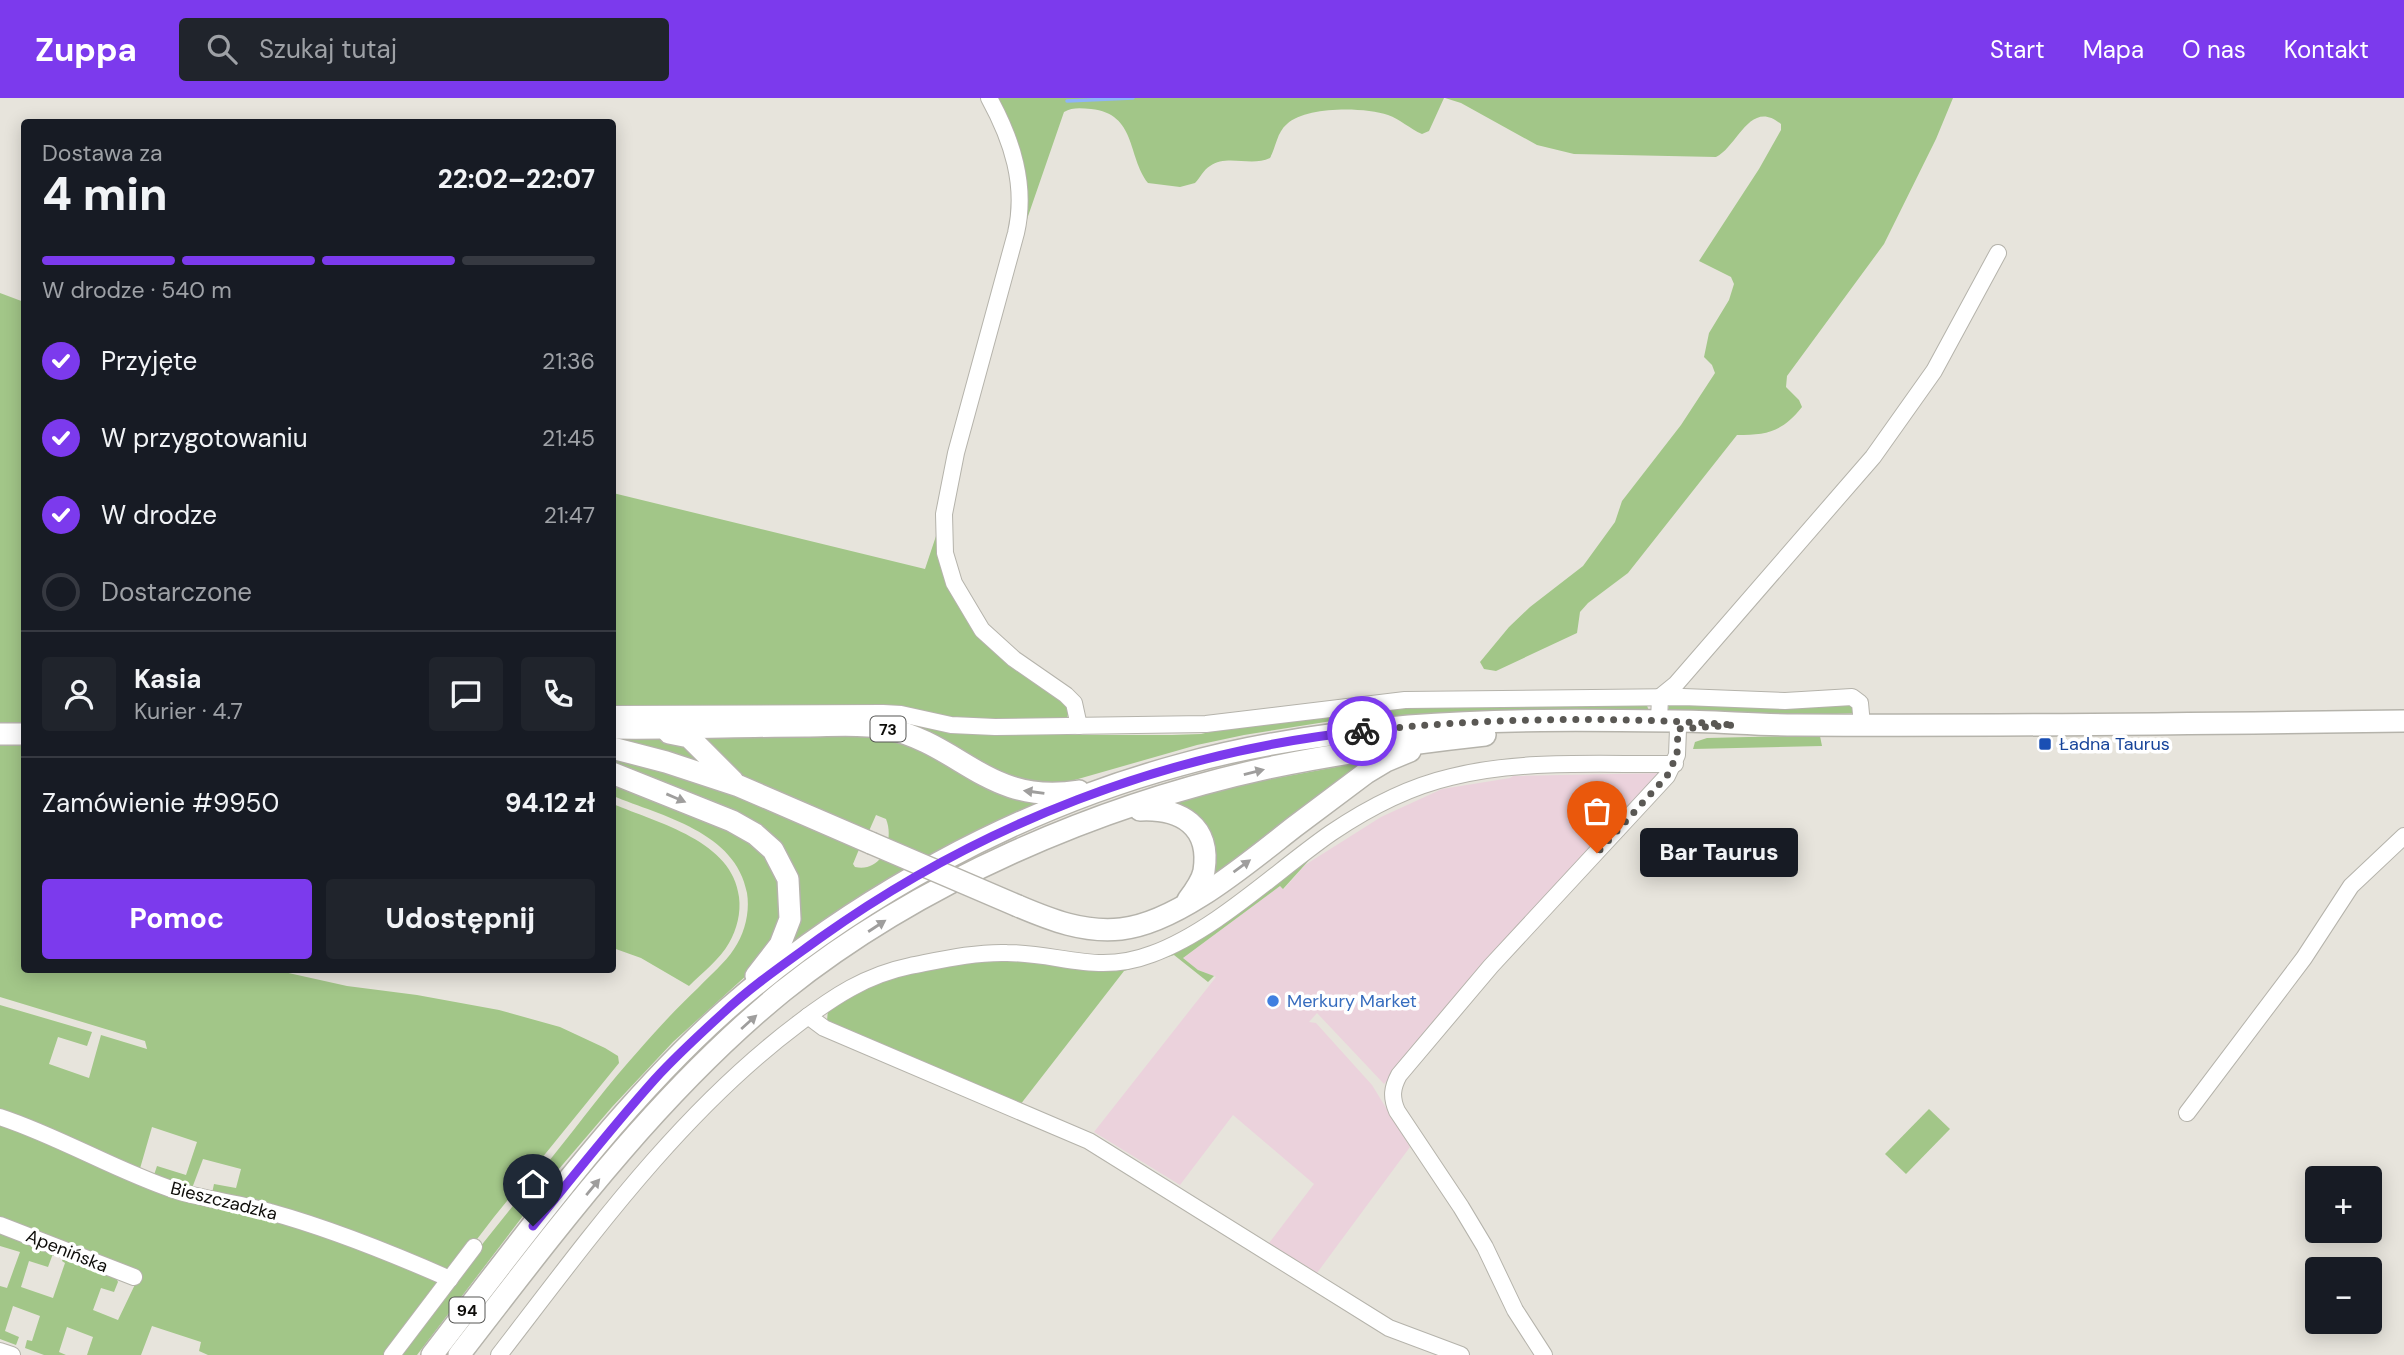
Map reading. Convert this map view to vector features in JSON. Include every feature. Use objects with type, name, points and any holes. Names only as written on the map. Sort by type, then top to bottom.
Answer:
[{"type":"main road","name":"73","points":[[616,728],[883,728],[925,742],[985,778],[1015,789],[1052,794],[1125,782],[1229,752],[1345,733],[1412,726],[1470,723],[1862,725],[2404,721]]},
{"type":"main road","name":"73","points":[[616,749],[739,786],[1066,924],[1109,929],[1132,927],[1185,904],[1266,849],[1366,773],[1386,761],[1441,740],[1668,725]]},
{"type":"main road","points":[[635,728],[689,737],[739,786]]},
{"type":"main road","points":[[0,734],[21,734]]},
{"type":"main road","name":"94","points":[[459,1355],[635,1136],[715,1053],[784,991],[882,922],[927,896],[1040,842],[1188,789],[1265,769],[1367,750],[1441,740]]},
{"type":"main road","points":[[616,775],[732,821],[755,834],[774,850],[782,865],[788,879],[790,919],[780,945],[726,1011]]},
{"type":"main road","name":"94","points":[[432,1355],[580,1168],[656,1078],[726,1011],[782,966],[853,915],[932,867],[1038,816],[1125,782]]},
{"type":"main road","points":[[1101,818],[1142,810],[1161,810],[1186,818],[1196,828],[1202,840],[1204,873],[1185,904]]},
{"type":"street","points":[[989,98],[1016,162],[1020,208],[1016,233],[956,453],[944,514],[945,553],[954,583],[982,630],[1014,659],[1066,695],[1074,703],[1079,726]]},
{"type":"street","points":[[1660,697],[1676,684],[1873,457],[1934,371],[1998,253]]},
{"type":"street","points":[[1544,1355],[1515,1310],[1485,1247],[1397,1111],[1392,1100],[1393,1091],[1399,1074],[1492,965],[1667,776],[1675,764],[1660,697]]},
{"type":"street","points":[[616,714],[883,713],[901,714],[951,725],[1079,726],[1228,723],[1405,700],[1660,697],[1785,701],[1852,697],[1860,703],[1862,725]]},
{"type":"street","points":[[499,1355],[639,1178],[691,1118],[753,1060],[808,1016],[854,985],[905,967],[983,954],[1032,953],[1101,964],[1129,961],[1153,954],[1198,930],[1359,816],[1388,800],[1449,777],[1528,766],[1675,764]]},
{"type":"street","points":[[2187,1113],[2304,958],[2351,886],[2404,836]]},
{"type":"street","points":[[808,1016],[824,1028],[1089,1141],[1389,1328],[1461,1355]]},
{"type":"street","name":"Bieszczadzka","points":[[0,1117],[144,1180],[180,1192],[268,1211],[313,1224],[372,1245],[450,1279]]},
{"type":"street","name":"Apenińska","points":[[0,1225],[134,1277]]},
{"type":"street","points":[[392,1355],[474,1247]]},
{"type":"street","points":[[0,1351],[12,1355]]},
{"type":"shaded area","points":[[1667,773],[1384,1084],[1317,1013],[1309,1022],[1316,1023],[1372,1085],[1410,1147],[1317,1273],[1269,1243],[1314,1184],[1233,1115],[1180,1185],[1094,1132],[1216,977],[1196,969],[1183,958],[1280,886],[1284,889],[1305,865],[1381,817],[1442,789],[1513,776]]},
{"type":"green space","points":[[993,98],[1444,98],[1429,131],[1422,134],[1392,117],[1365,110],[1321,111],[1296,118],[1284,127],[1270,158],[1217,163],[1206,169],[1195,183],[1180,187],[1148,183],[1141,172],[1124,127],[1116,119],[1091,109],[1067,110],[1064,112],[1015,254],[1021,229]]},
{"type":"green space","points":[[1445,98],[1953,98],[1936,139],[1884,244],[1787,376],[1786,387],[1802,407],[1781,427],[1765,433],[1737,435],[1628,573],[1580,612],[1577,633],[1496,671],[1484,669],[1480,662],[1530,607],[1583,566],[1615,522],[1622,501],[1681,425],[1715,373],[1704,357],[1709,333],[1729,300],[1734,284],[1731,277],[1699,261],[1759,169],[1781,130],[1781,124],[1770,118],[1753,120],[1716,157],[1574,154],[1537,145],[1461,103]]},
{"type":"green space","points":[[0,293],[21,301],[21,722],[0,723]]},
{"type":"green space","points":[[616,494],[925,569],[940,524],[961,604],[1069,706],[1067,720],[985,721],[912,712],[616,708]]},
{"type":"green space","points":[[1851,702],[1855,713],[1813,715],[1668,711],[1669,703]]},
{"type":"green space","points":[[1646,703],[1649,711],[1338,720],[1197,745],[1057,785],[1022,783],[883,716],[940,729],[946,733],[1172,735],[1201,734],[1396,705]]},
{"type":"green space","points":[[693,733],[887,735],[1046,801],[976,832],[911,867],[847,906],[785,949],[786,858],[616,768],[616,756],[662,765],[860,847],[853,864],[855,867],[872,865],[884,854],[889,837],[886,819],[876,815],[869,831],[731,772]]},
{"type":"green space","points":[[1820,736],[1822,746],[1693,749],[1695,742],[1707,738]]},
{"type":"green space","points":[[616,737],[657,737],[684,745],[703,765],[625,743]]},
{"type":"green space","points":[[0,745],[21,745],[21,973],[288,973],[347,986],[499,1010],[560,1027],[605,1048],[618,1056],[619,1063],[494,1217],[388,1355],[208,1355],[199,1351],[201,1342],[152,1326],[141,1355],[87,1355],[93,1337],[67,1327],[59,1352],[66,1355],[44,1355],[25,1348],[27,1340],[32,1341],[40,1316],[13,1306],[5,1331],[19,1337],[16,1345],[0,1339],[0,1286],[7,1288],[20,1252],[0,1246],[0,1234],[3,1231],[54,1251],[48,1267],[29,1261],[21,1287],[53,1298],[65,1263],[62,1261],[64,1255],[115,1275],[118,1282],[114,1292],[101,1288],[93,1310],[118,1320],[140,1274],[0,1221],[0,1122],[52,1142],[130,1178],[164,1191],[210,1203],[214,1184],[236,1188],[241,1169],[203,1159],[191,1191],[153,1178],[157,1166],[186,1175],[197,1142],[152,1127],[139,1172],[0,1114],[0,1005],[92,1032],[87,1046],[58,1037],[49,1064],[89,1078],[101,1035],[147,1049],[145,1041],[0,997]]},
{"type":"green space","points":[[1374,760],[1208,885],[1210,876],[1170,803],[1261,781]]},
{"type":"green space","points":[[616,779],[754,841],[781,879],[781,925],[748,974],[673,1042],[558,1170],[417,1355],[396,1355],[606,1088],[738,943],[748,908],[747,893],[740,872],[728,855],[713,841],[674,819],[616,797]]},
{"type":"green space","points":[[616,805],[671,827],[708,848],[723,862],[734,878],[739,897],[739,915],[729,943],[721,955],[689,986],[641,958],[616,949]]},
{"type":"green space","points":[[1311,858],[1283,889],[1280,886],[1183,958],[1198,970],[1214,976],[1208,982],[1174,955],[1124,971],[1020,1105],[827,1021],[828,1009],[884,977],[998,956],[1132,966]]},
{"type":"green space","points":[[1929,1109],[1950,1129],[1906,1174],[1885,1154]]},
{"type":"waterway","points":[[1067,101],[1133,98]]},
{"type":"way so far","points":[[1362,731],[1412,726],[1574,720],[1678,720],[1735,725],[1678,729],[1675,764],[1597,853]]},
{"type":"place","name":"Ładna Taurus","points":[[2045,744]]},
{"type":"place","name":"Bar Taurus","points":[[1597,853]]},
{"type":"place","name":"Merkury Market","points":[[1273,1001]]},
{"type":"route","points":[[533,1226],[656,1078],[726,1011],[808,946],[888,893],[991,836],[1125,782],[1175,766],[1262,745],[1362,731]]}]
